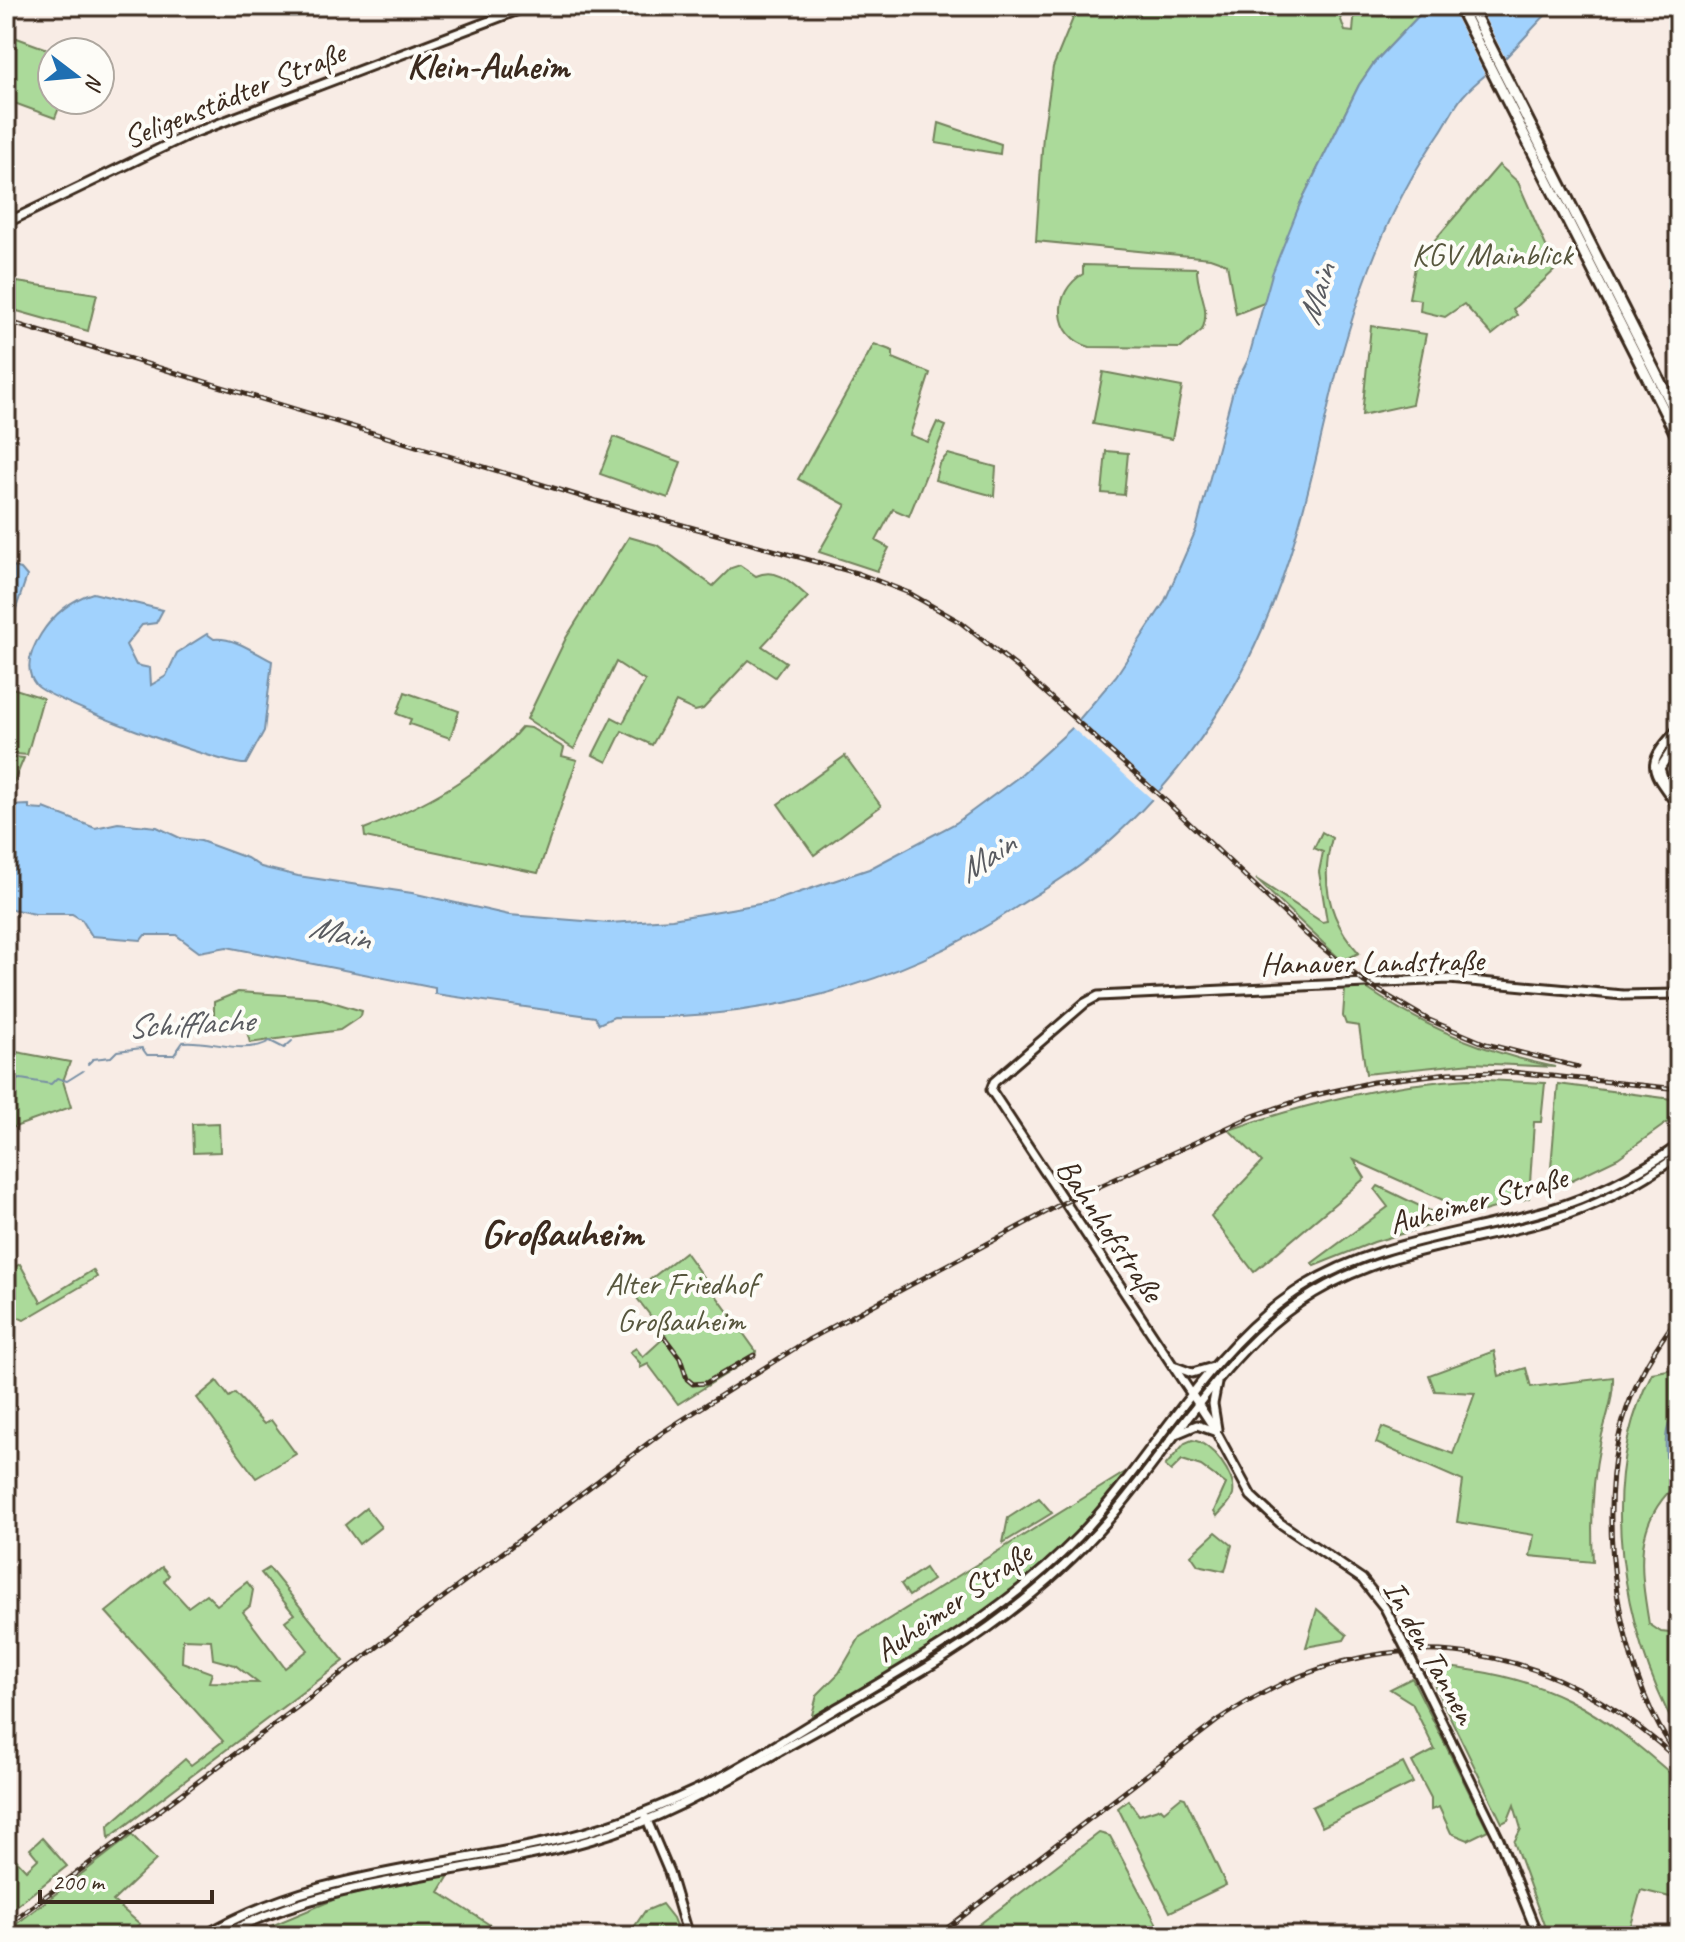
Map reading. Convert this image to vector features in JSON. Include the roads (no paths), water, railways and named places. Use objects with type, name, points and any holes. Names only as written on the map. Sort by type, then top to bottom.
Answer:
[{"type":"highway","points":[[1459,6],[1539,152]]},
{"type":"highway","points":[[1470,6],[1613,301],[1679,419]]},
{"type":"highway","points":[[1624,322],[1679,440]]},
{"type":"main road","name":"Seligenstädter Straße","points":[[6,223],[186,136],[529,6]]},
{"type":"main road","points":[[1679,728],[1657,753],[1652,767],[1656,779],[1679,808]]},
{"type":"main road","points":[[1670,796],[1660,771],[1677,744]]},
{"type":"main road","name":"Hanauer Landstraße","points":[[991,1090],[994,1082],[1072,1014],[1098,996],[1416,979],[1471,980],[1623,995],[1679,994]]},
{"type":"main road","name":"Bahnhofstraße","points":[[991,1090],[1198,1404]]},
{"type":"main road","name":"Auheimer Straße","points":[[204,1936],[274,1902],[335,1882],[553,1841],[644,1812],[725,1775],[930,1653],[1002,1604],[1059,1556],[1096,1517],[1215,1366],[1269,1312],[1293,1293],[1339,1267],[1396,1246],[1569,1203],[1619,1181],[1679,1145]]},
{"type":"main road","name":"Auheimer Straße","points":[[220,1936],[270,1912],[329,1892],[556,1849],[648,1822],[719,1787],[889,1690],[986,1629],[1053,1576],[1092,1538],[1221,1375],[1283,1313],[1334,1281],[1400,1256],[1574,1212],[1627,1187],[1679,1155]]},
{"type":"main road","points":[[1171,1363],[1192,1373],[1215,1366]]},
{"type":"main road","points":[[1218,1436],[1213,1399],[1221,1375]]},
{"type":"main road","name":"In den Tannen","points":[[1198,1404],[1243,1484],[1258,1503],[1280,1523],[1362,1579],[1378,1596],[1499,1839],[1538,1936]]},
{"type":"main road","points":[[1176,1435],[1201,1425],[1218,1436]]},
{"type":"main road","points":[[644,1812],[672,1880],[688,1936]]},
{"type":"water","name":"Main","points":[[1428,6],[1555,6],[1459,101],[1389,222],[1343,350],[1304,508],[1285,570],[1262,630],[1230,693],[1190,754],[1143,809],[1091,857],[1054,884],[969,936],[873,979],[772,1005],[720,1013],[614,1017],[599,1024],[595,1017],[435,994],[435,988],[227,947],[199,952],[176,935],[145,935],[141,940],[92,936],[82,920],[72,914],[35,914],[6,908],[6,806],[44,808],[95,828],[118,823],[157,827],[180,838],[201,841],[247,858],[261,867],[298,876],[412,893],[509,915],[609,923],[672,919],[771,902],[869,869],[956,823],[1017,778],[1071,729],[1116,676],[1164,603],[1196,530],[1234,387],[1248,360],[1272,274],[1300,204],[1359,85],[1374,63]]},
{"type":"water","points":[[6,565],[21,569],[27,576],[6,638]]},
{"type":"water","points":[[93,593],[163,610],[156,623],[142,625],[126,645],[136,665],[150,668],[151,685],[166,676],[177,653],[207,634],[214,639],[236,643],[272,661],[264,731],[246,764],[207,755],[138,731],[71,704],[36,685],[29,666],[41,634],[64,609]]},
{"type":"water","points":[[1679,1410],[1679,1463],[1666,1457],[1666,1444],[1668,1425]]},
{"type":"waterway","name":"Schifflache","points":[[88,1064],[93,1059],[111,1057],[117,1051],[142,1048],[147,1055],[174,1055],[183,1042],[249,1047],[270,1041],[284,1048],[292,1041]]},
{"type":"waterway","name":"Schifflache","points":[[6,1082],[21,1079],[51,1084],[57,1078],[67,1081],[83,1071]]},
{"type":"railway","points":[[6,321],[596,501],[860,574],[909,593],[960,622],[1017,667],[1167,802],[1306,934],[1364,982],[1427,1019],[1486,1044],[1578,1067]]},
{"type":"railway","points":[[6,1926],[663,1432],[808,1340],[1063,1203],[1253,1116],[1311,1096],[1373,1082],[1449,1073],[1513,1072],[1679,1089]]},
{"type":"railway","points":[[1669,1743],[1637,1676],[1626,1637],[1618,1596],[1611,1515],[1618,1441],[1627,1407],[1649,1360],[1679,1316]]},
{"type":"railway","points":[[665,1338],[680,1358],[687,1379],[693,1384],[706,1383],[754,1355]]},
{"type":"railway","points":[[937,1936],[1217,1721],[1277,1686],[1337,1664],[1396,1652],[1456,1652],[1514,1663],[1571,1685],[1626,1718],[1679,1761]]},
{"type":"district","name":"Klein-Auheim","points":[[488,66]]},
{"type":"district","name":"Großauheim","points":[[562,1233]]},
{"type":"park label","name":"KGV Mainblick","points":[[1492,254]]},
{"type":"park label","name":"Alter Friedhof Großauheim","points":[[681,1302]]}]
